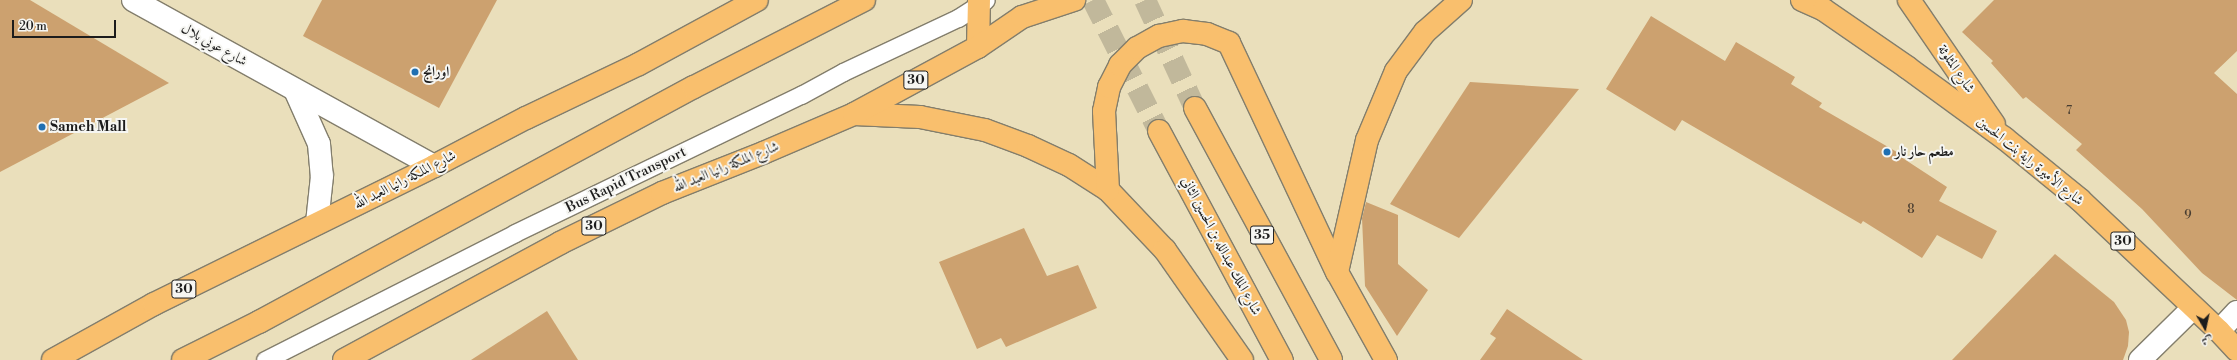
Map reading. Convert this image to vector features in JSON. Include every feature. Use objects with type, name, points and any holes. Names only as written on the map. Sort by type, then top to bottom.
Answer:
[{"type":"main road","name":"شارع الملكة رانيا العبد الله","points":[[53,360],[154,304],[434,166],[526,118],[639,64],[757,0]]},
{"type":"main road","points":[[183,360],[259,322],[694,87],[864,0]]},
{"type":"main road","name":"شارع الملكة رانيا العبد الله","points":[[344,360],[560,242],[662,192],[762,153],[854,114],[978,47],[1022,17],[1074,0]]},
{"type":"main road","points":[[1336,272],[1367,140],[1396,71],[1425,32],[1461,0]]},
{"type":"main road","name":"شارع الأميرة راية بنت الحسين","points":[[1802,0],[1824,10],[1908,68],[2004,138],[2079,199],[2219,331],[2237,350]]},
{"type":"main road","name":"شارع المثلوثة","points":[[1909,0],[2004,138]]},
{"type":"main road","points":[[978,47],[982,2]]},
{"type":"main road","points":[[1108,190],[1104,111],[1109,87],[1120,65],[1137,48],[1159,36],[1183,31],[1207,34],[1229,43],[1336,272],[1386,360]]},
{"type":"main road","name":"35","points":[[1195,108],[1331,360]]},
{"type":"main road","points":[[854,114],[920,117],[985,130],[1028,146],[1069,165],[1108,190],[1165,250],[1242,360]]},
{"type":"main road","name":"شارع الملك عبدالله بن الحسين الثاني","points":[[1159,131],[1282,360]]},
{"type":"street","name":"شارع عوني بلال","points":[[133,0],[434,166]]},
{"type":"street","points":[[295,90],[318,144],[322,176],[317,223]]},
{"type":"street","points":[[2140,360],[2193,308]]},
{"type":"street","points":[[2219,331],[2237,312]]},
{"type":"lane","name":"Bus Rapid Transport","points":[[265,360],[516,233],[794,98],[844,72],[958,18],[982,2]]},
{"type":"building","name":"Sameh Mall","points":[[0,0],[30,0],[169,83],[0,172]]},
{"type":"building","name":"اورانج","points":[[322,0],[497,0],[439,108],[303,36]]},
{"type":"building","points":[[1994,0],[2237,0],[2237,51],[2214,73],[2237,94],[2237,300],[2202,273],[2142,209],[2076,150],[2082,144],[2026,97],[2023,99],[1991,63],[1993,61],[1962,32]]},
{"type":"building","points":[[1651,16],[1725,61],[1736,42],[1795,77],[1791,84],[1822,103],[1819,107],[1902,155],[1901,157],[1947,187],[1939,201],[1997,231],[1982,259],[1937,235],[1922,258],[1863,221],[1861,224],[1682,120],[1675,131],[1606,89]]},
{"type":"building","points":[[1470,82],[1579,89],[1459,238],[1390,204]]},
{"type":"building","points":[[1366,202],[1398,215],[1398,264],[1428,290],[1397,336],[1365,286],[1362,218]]},
{"type":"building","points":[[1024,228],[1047,276],[1078,265],[1097,308],[1006,347],[1001,338],[977,349],[939,262]]},
{"type":"building","points":[[2055,254],[2114,302],[2126,320],[2129,332],[2128,346],[2123,360],[1952,360]]},
{"type":"building","points":[[1507,309],[1583,360],[1480,360],[1496,338],[1490,334]]},
{"type":"building","points":[[547,311],[578,360],[471,360]]},
{"type":"tunnel","points":[[1093,0],[1159,131]]},
{"type":"tunnel","points":[[1145,0],[1195,108]]},
{"type":"place","name":"اورانج","points":[[415,72]]},
{"type":"place","name":"Sameh Mall","points":[[42,127]]},
{"type":"place","name":"مطعم حار نار","points":[[1887,152]]}]
